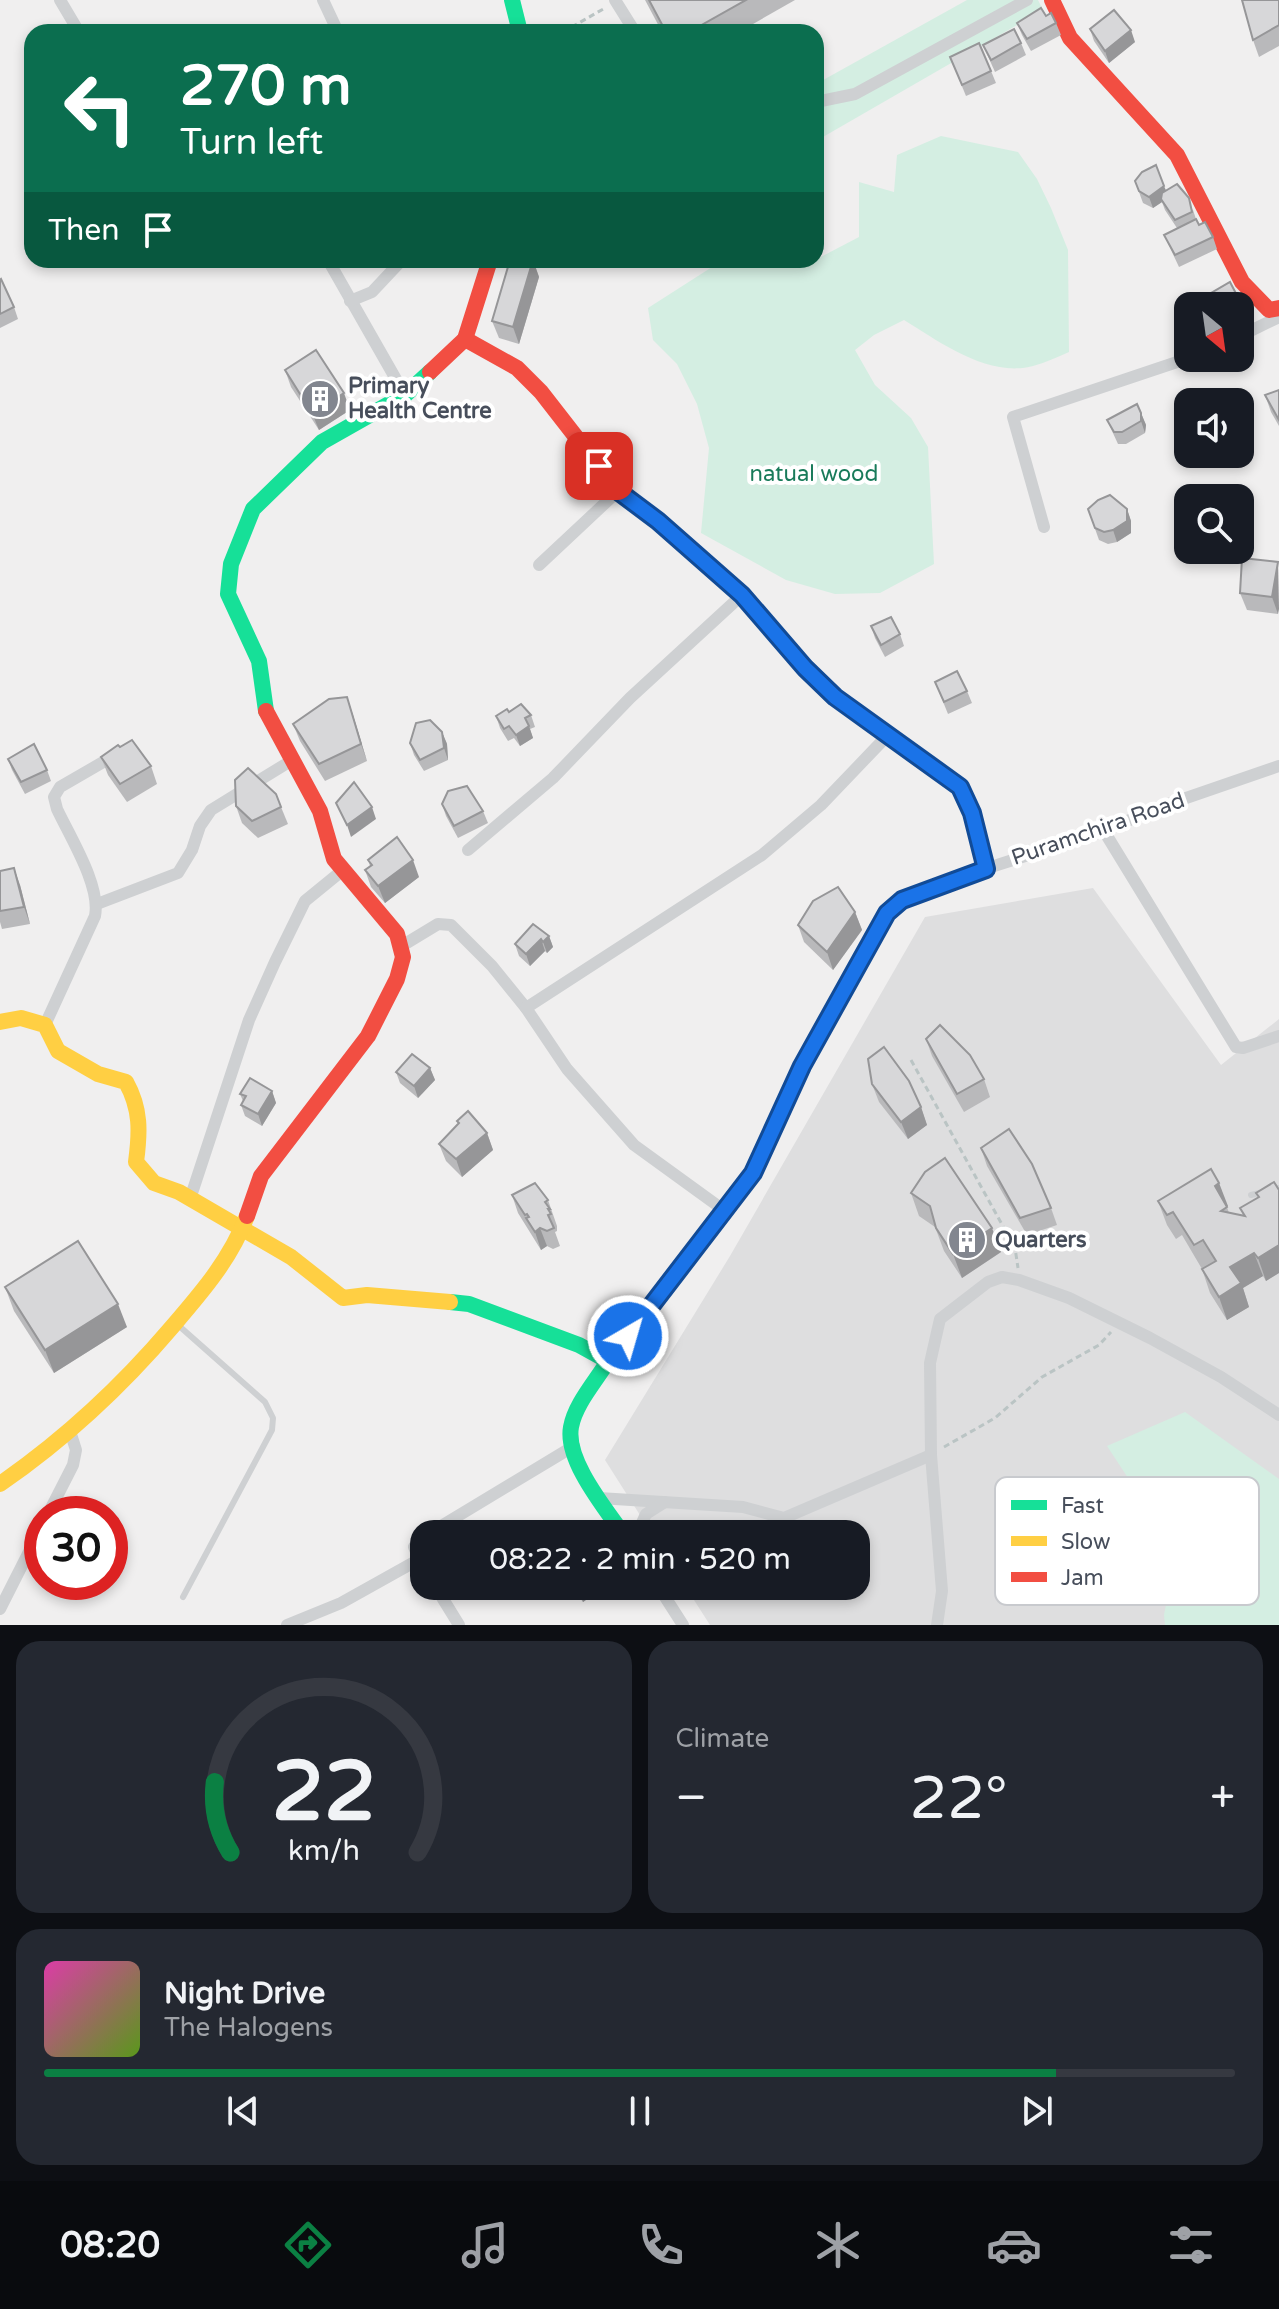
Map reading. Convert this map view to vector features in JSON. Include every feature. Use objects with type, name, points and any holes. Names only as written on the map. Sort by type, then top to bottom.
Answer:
[{"type":"street","points":[[60,0],[74,24]]},
{"type":"street","points":[[323,0],[334,24]]},
{"type":"street","points":[[512,0],[518,24]]},
{"type":"street","points":[[824,100],[855,94],[1027,0]]},
{"type":"street","points":[[1052,0],[1070,38],[1177,155],[1242,282],[1269,310],[1279,308]]},
{"type":"street","points":[[616,1],[630,24]]},
{"type":"street","points":[[332,268],[405,395]]},
{"type":"street","points":[[350,301],[372,292],[394,268]]},
{"type":"street","points":[[0,1484],[48,1451],[132,1374],[217,1275],[242,1228],[261,1176],[368,1036],[397,979],[403,957],[397,934],[334,859],[320,811],[264,707],[259,661],[228,594],[231,564],[253,509],[322,442],[405,395],[465,339],[487,268]]},
{"type":"street","points":[[1254,329],[1279,317]]},
{"type":"street","points":[[465,339],[517,368],[541,392],[618,491],[658,521],[742,595],[805,668],[835,697],[960,787],[972,813],[986,869]]},
{"type":"street","points":[[1044,527],[1013,417],[1174,363]]},
{"type":"street","points":[[539,565],[618,491]]},
{"type":"street","points":[[468,850],[553,778],[630,698],[742,595]]},
{"type":"street","points":[[526,1008],[762,855],[821,805],[887,736]]},
{"type":"street","points":[[45,1025],[95,916],[97,904],[54,797],[60,787],[131,746]]},
{"type":"street","points":[[97,904],[178,873],[211,810],[294,759]]},
{"type":"street","name":"Puramchira Road","points":[[608,1361],[753,1173],[802,1066],[887,913],[902,900],[1275,768]]},
{"type":"street","points":[[1104,831],[1236,1047],[1243,1048],[1279,1036]]},
{"type":"street","points":[[190,1199],[249,1020],[275,962],[305,901],[343,870]]},
{"type":"street","points":[[400,947],[438,924],[451,925],[492,966],[526,1008],[567,1069],[634,1145],[725,1211]]},
{"type":"street","points":[[0,1022],[21,1018],[45,1025],[58,1051],[98,1074],[126,1082],[138,1102],[140,1133],[136,1162],[154,1183],[179,1192],[291,1257],[343,1298],[367,1295],[469,1304],[579,1345],[608,1361],[571,1429],[576,1458],[614,1520]]},
{"type":"street","points":[[937,1625],[942,1591],[931,1455],[930,1363],[940,1319],[988,1282],[1002,1277],[1019,1280],[1069,1298],[1221,1377],[1279,1415]]},
{"type":"street","points":[[57,1496],[73,1465],[76,1450],[70,1431]]},
{"type":"street","points":[[452,1520],[574,1446]]},
{"type":"street","points":[[599,1498],[743,1507],[784,1518],[931,1455]]},
{"type":"street","points":[[643,1520],[646,1514],[665,1502]]},
{"type":"street","points":[[0,1609],[24,1562]]},
{"type":"street","points":[[287,1625],[410,1570]]},
{"type":"street","points":[[444,1600],[459,1625]]},
{"type":"street","points":[[667,1600],[683,1625]]},
{"type":"lane","points":[[1251,1195],[1279,1188]]},
{"type":"lane","points":[[175,1322],[265,1402],[273,1418],[272,1430],[183,1597]]},
{"type":"path","points":[[577,24],[616,1]]},
{"type":"path","points":[[911,1060],[1015,1248],[1019,1280]]},
{"type":"path","points":[[931,1455],[995,1418],[1042,1377],[1099,1345],[1116,1326],[1111,1318]]},
{"type":"shaded area","points":[[1093,888],[1221,1065],[1279,1019],[1279,1625],[710,1625],[694,1600],[870,1600],[870,1520],[643,1520],[605,1460],[730,1256],[925,917]]},
{"type":"green space","points":[[967,0],[1038,0],[1043,10],[824,136],[824,80]]},
{"type":"green space","name":"natual wood","points":[[941,136],[1018,152],[1037,179],[1068,250],[1069,352],[1033,366],[999,367],[965,356],[904,320],[874,335],[855,350],[875,385],[911,418],[928,447],[934,564],[880,593],[835,594],[786,580],[701,533],[709,448],[697,404],[677,364],[653,340],[648,308],[710,268],[824,268],[824,255],[859,237],[859,182],[894,192],[897,155]]},
{"type":"green space","points":[[1185,1412],[1279,1479],[1279,1625],[1165,1625],[1166,1605],[1259,1605],[1259,1477],[1127,1477],[1107,1446]]},
{"type":"building","points":[[649,0],[746,0],[703,24],[662,24]]},
{"type":"building","points":[[1242,0],[1279,0],[1279,25],[1253,40]]},
{"type":"building","points":[[1041,8],[1046,16],[1051,13],[1056,23],[1027,39],[1017,23]]},
{"type":"building","points":[[1114,10],[1131,30],[1105,51],[1090,29]]},
{"type":"building","points":[[1014,29],[1021,43],[991,60],[983,45]]},
{"type":"building","points":[[979,43],[991,71],[962,85],[950,57]]},
{"type":"building","points":[[1156,165],[1164,186],[1149,197],[1139,191],[1135,181],[1142,172]]},
{"type":"building","points":[[1177,184],[1189,198],[1192,212],[1175,220],[1161,199],[1162,193]]},
{"type":"building","points":[[1196,219],[1199,225],[1205,222],[1213,237],[1175,255],[1164,235]]},
{"type":"building","points":[[508,268],[531,268],[513,327],[492,321]]},
{"type":"building","points":[[0,280],[14,307],[0,314]]},
{"type":"building","points":[[1230,282],[1235,292],[1213,292]]},
{"type":"building","points":[[316,350],[344,393],[312,413],[285,370]]},
{"type":"building","points":[[1279,390],[1279,420],[1265,395]]},
{"type":"building","points":[[1137,404],[1141,421],[1122,432],[1114,432],[1107,420]]},
{"type":"building","points":[[1110,495],[1127,509],[1127,521],[1104,532],[1095,528],[1088,509]]},
{"type":"building","points":[[1254,559],[1278,562],[1272,597],[1240,593],[1242,564],[1254,564]]},
{"type":"building","points":[[891,617],[900,634],[881,645],[871,626]]},
{"type":"building","points":[[957,671],[967,691],[944,702],[935,682]]},
{"type":"building","points":[[347,697],[361,744],[319,764],[293,724],[329,699]]},
{"type":"building","points":[[521,704],[531,715],[525,718],[529,726],[516,735],[509,726],[504,729],[496,716]]},
{"type":"building","points":[[430,720],[442,732],[444,748],[420,760],[410,743],[416,723]]},
{"type":"building","points":[[132,740],[151,766],[120,784],[101,757]]},
{"type":"building","points":[[34,744],[47,770],[21,782],[8,759]]},
{"type":"building","points":[[248,768],[276,794],[281,807],[252,821],[236,806],[235,780]]},
{"type":"building","points":[[354,782],[372,807],[347,825],[336,803]]},
{"type":"building","points":[[467,786],[483,811],[454,826],[442,804],[448,791]]},
{"type":"building","points":[[397,837],[413,860],[378,886],[365,870],[372,865],[368,860]]},
{"type":"building","points":[[14,868],[24,907],[0,911],[0,871]]},
{"type":"building","points":[[838,887],[855,912],[827,952],[798,925],[813,901]]},
{"type":"building","points":[[533,924],[549,936],[543,942],[541,939],[526,954],[515,944]]},
{"type":"building","points":[[940,1025],[970,1055],[984,1079],[957,1094],[926,1039]]},
{"type":"building","points":[[884,1047],[909,1081],[921,1107],[901,1122],[872,1084],[868,1059]]},
{"type":"building","points":[[412,1054],[430,1068],[414,1086],[396,1072]]},
{"type":"building","points":[[250,1078],[272,1091],[258,1114],[241,1105],[246,1096],[240,1094]]},
{"type":"building","points":[[468,1111],[487,1133],[456,1159],[439,1144]]},
{"type":"building","name":"Quarters","points":[[1009,1129],[1032,1164],[1051,1208],[1020,1218],[981,1148]]},
{"type":"building","name":"Quarters","points":[[945,1158],[992,1228],[953,1254],[936,1228],[930,1206],[911,1193],[925,1172]]},
{"type":"building","points":[[1211,1169],[1219,1183],[1215,1186],[1227,1207],[1221,1211],[1245,1216],[1240,1208],[1259,1197],[1256,1193],[1274,1182],[1279,1190],[1279,1245],[1258,1258],[1254,1253],[1230,1267],[1241,1283],[1219,1297],[1202,1269],[1216,1261],[1203,1240],[1194,1245],[1173,1212],[1167,1215],[1158,1201]]},
{"type":"building","points":[[535,1183],[548,1200],[545,1202],[550,1209],[551,1214],[548,1215],[554,1228],[547,1231],[540,1228],[535,1232],[526,1218],[529,1217],[512,1195]]},
{"type":"building","points":[[78,1241],[118,1304],[45,1350],[5,1287]]},
{"type":"traffic: fast","points":[[512,0],[518,24]]},
{"type":"traffic: fast","points":[[266,711],[259,661],[228,594],[231,564],[253,509],[322,442],[405,395],[430,372]]},
{"type":"traffic: fast","points":[[891,737],[960,787],[972,813],[986,869]]},
{"type":"traffic: fast","points":[[450,1302],[469,1304],[579,1345],[608,1361],[573,1418],[571,1440],[580,1469],[613,1520]]},
{"type":"traffic: slow","points":[[0,1022],[21,1018],[45,1025],[58,1051],[98,1074],[126,1082],[138,1121],[136,1162],[154,1183],[179,1192],[291,1257],[343,1298],[367,1295],[450,1302]]},
{"type":"traffic: slow","points":[[0,1484],[70,1430],[153,1349],[214,1275],[247,1216]]},
{"type":"traffic: jam","points":[[1052,0],[1070,38],[1177,155],[1242,282],[1269,310],[1279,308]]},
{"type":"traffic: jam","points":[[430,372],[465,339],[487,268]]},
{"type":"traffic: jam","points":[[465,339],[517,368],[541,392],[618,491],[658,521],[742,595],[805,668],[835,697],[891,737]]},
{"type":"traffic: jam","points":[[247,1216],[261,1176],[368,1036],[397,979],[403,957],[397,934],[334,859],[320,811],[266,711]]},
{"type":"place","name":"Primary Health Centre","points":[[320,399]]},
{"type":"place","name":"Quarters","points":[[967,1240]]},
{"type":"route","points":[[599,466],[618,491],[658,521],[742,595],[805,668],[835,697],[960,787],[972,813],[986,869],[902,900],[887,913],[802,1066],[753,1173],[628,1336]]}]
